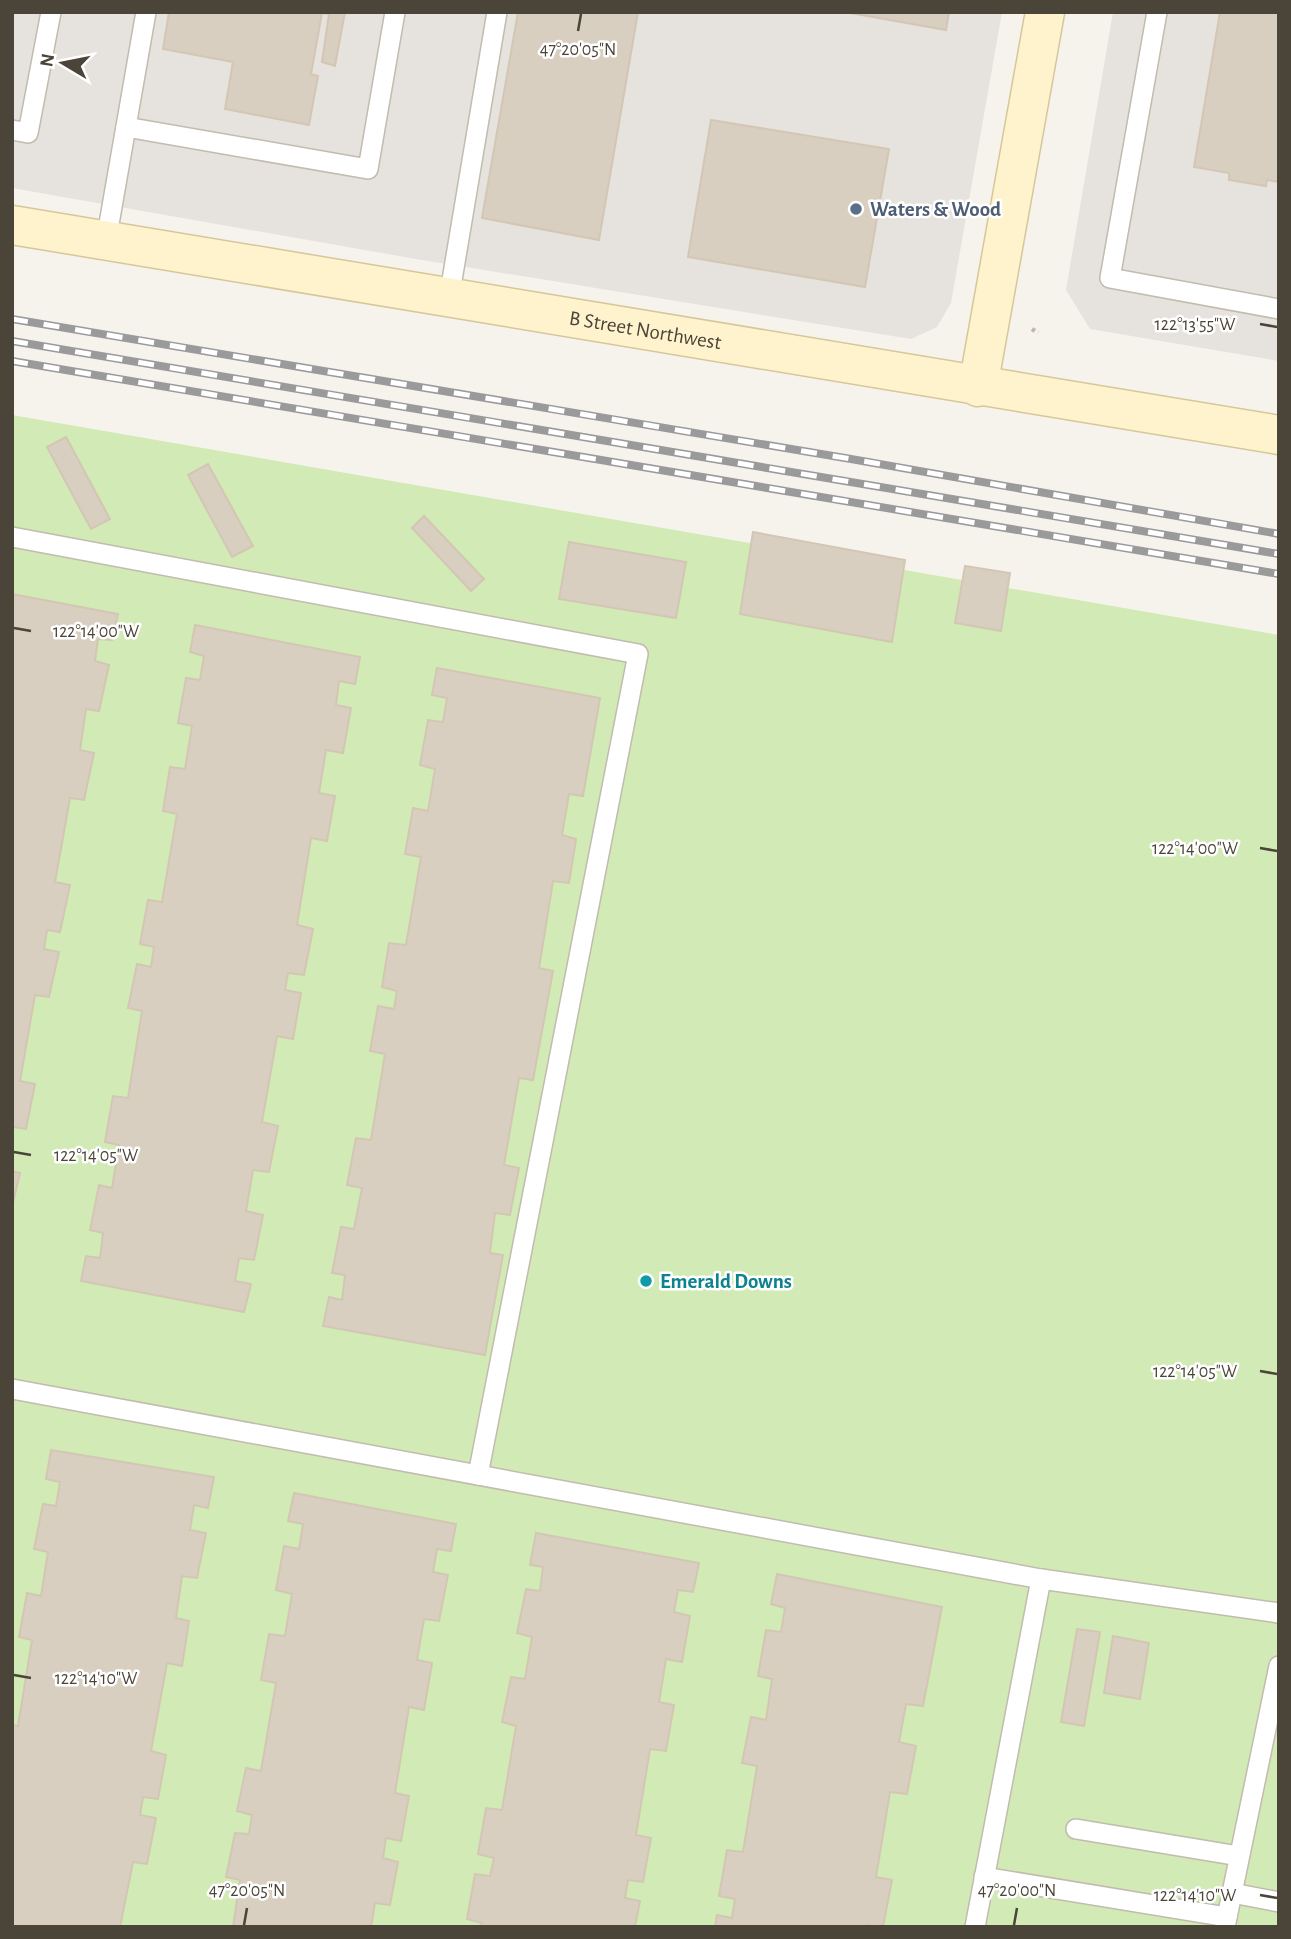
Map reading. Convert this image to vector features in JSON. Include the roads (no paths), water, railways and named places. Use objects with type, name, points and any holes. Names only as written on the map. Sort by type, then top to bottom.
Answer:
[{"type":"street","points":[[978,387],[1045,12]]},
{"type":"street","name":"B Street Northwest","points":[[12,225],[1279,435]]},
{"type":"lane","points":[[12,130],[28,133],[51,12]]},
{"type":"lane","points":[[106,241],[146,12]]},
{"type":"lane","points":[[126,127],[368,169],[395,12]]},
{"type":"lane","points":[[449,298],[497,12]]},
{"type":"lane","points":[[1157,12],[1110,278],[1279,309]]},
{"type":"lane","points":[[12,537],[638,654],[478,1475]]},
{"type":"lane","points":[[12,1389],[1041,1579],[1279,1613]]},
{"type":"lane","points":[[975,1927],[1041,1579]]},
{"type":"lane","points":[[984,1877],[1226,1922],[1279,1666]]},
{"type":"lane","points":[[1076,1829],[1239,1856]]},
{"type":"lane","points":[[1231,1893],[1279,1902]]},
{"type":"railway","points":[[12,319],[851,459],[1279,534]]},
{"type":"railway","points":[[12,341],[1279,554]]},
{"type":"railway","points":[[12,361],[1279,574]]},
{"type":"place","name":"Waters & Wood","points":[[856,209]]},
{"type":"place","name":"Emerald Downs","points":[[646,1281]]}]
